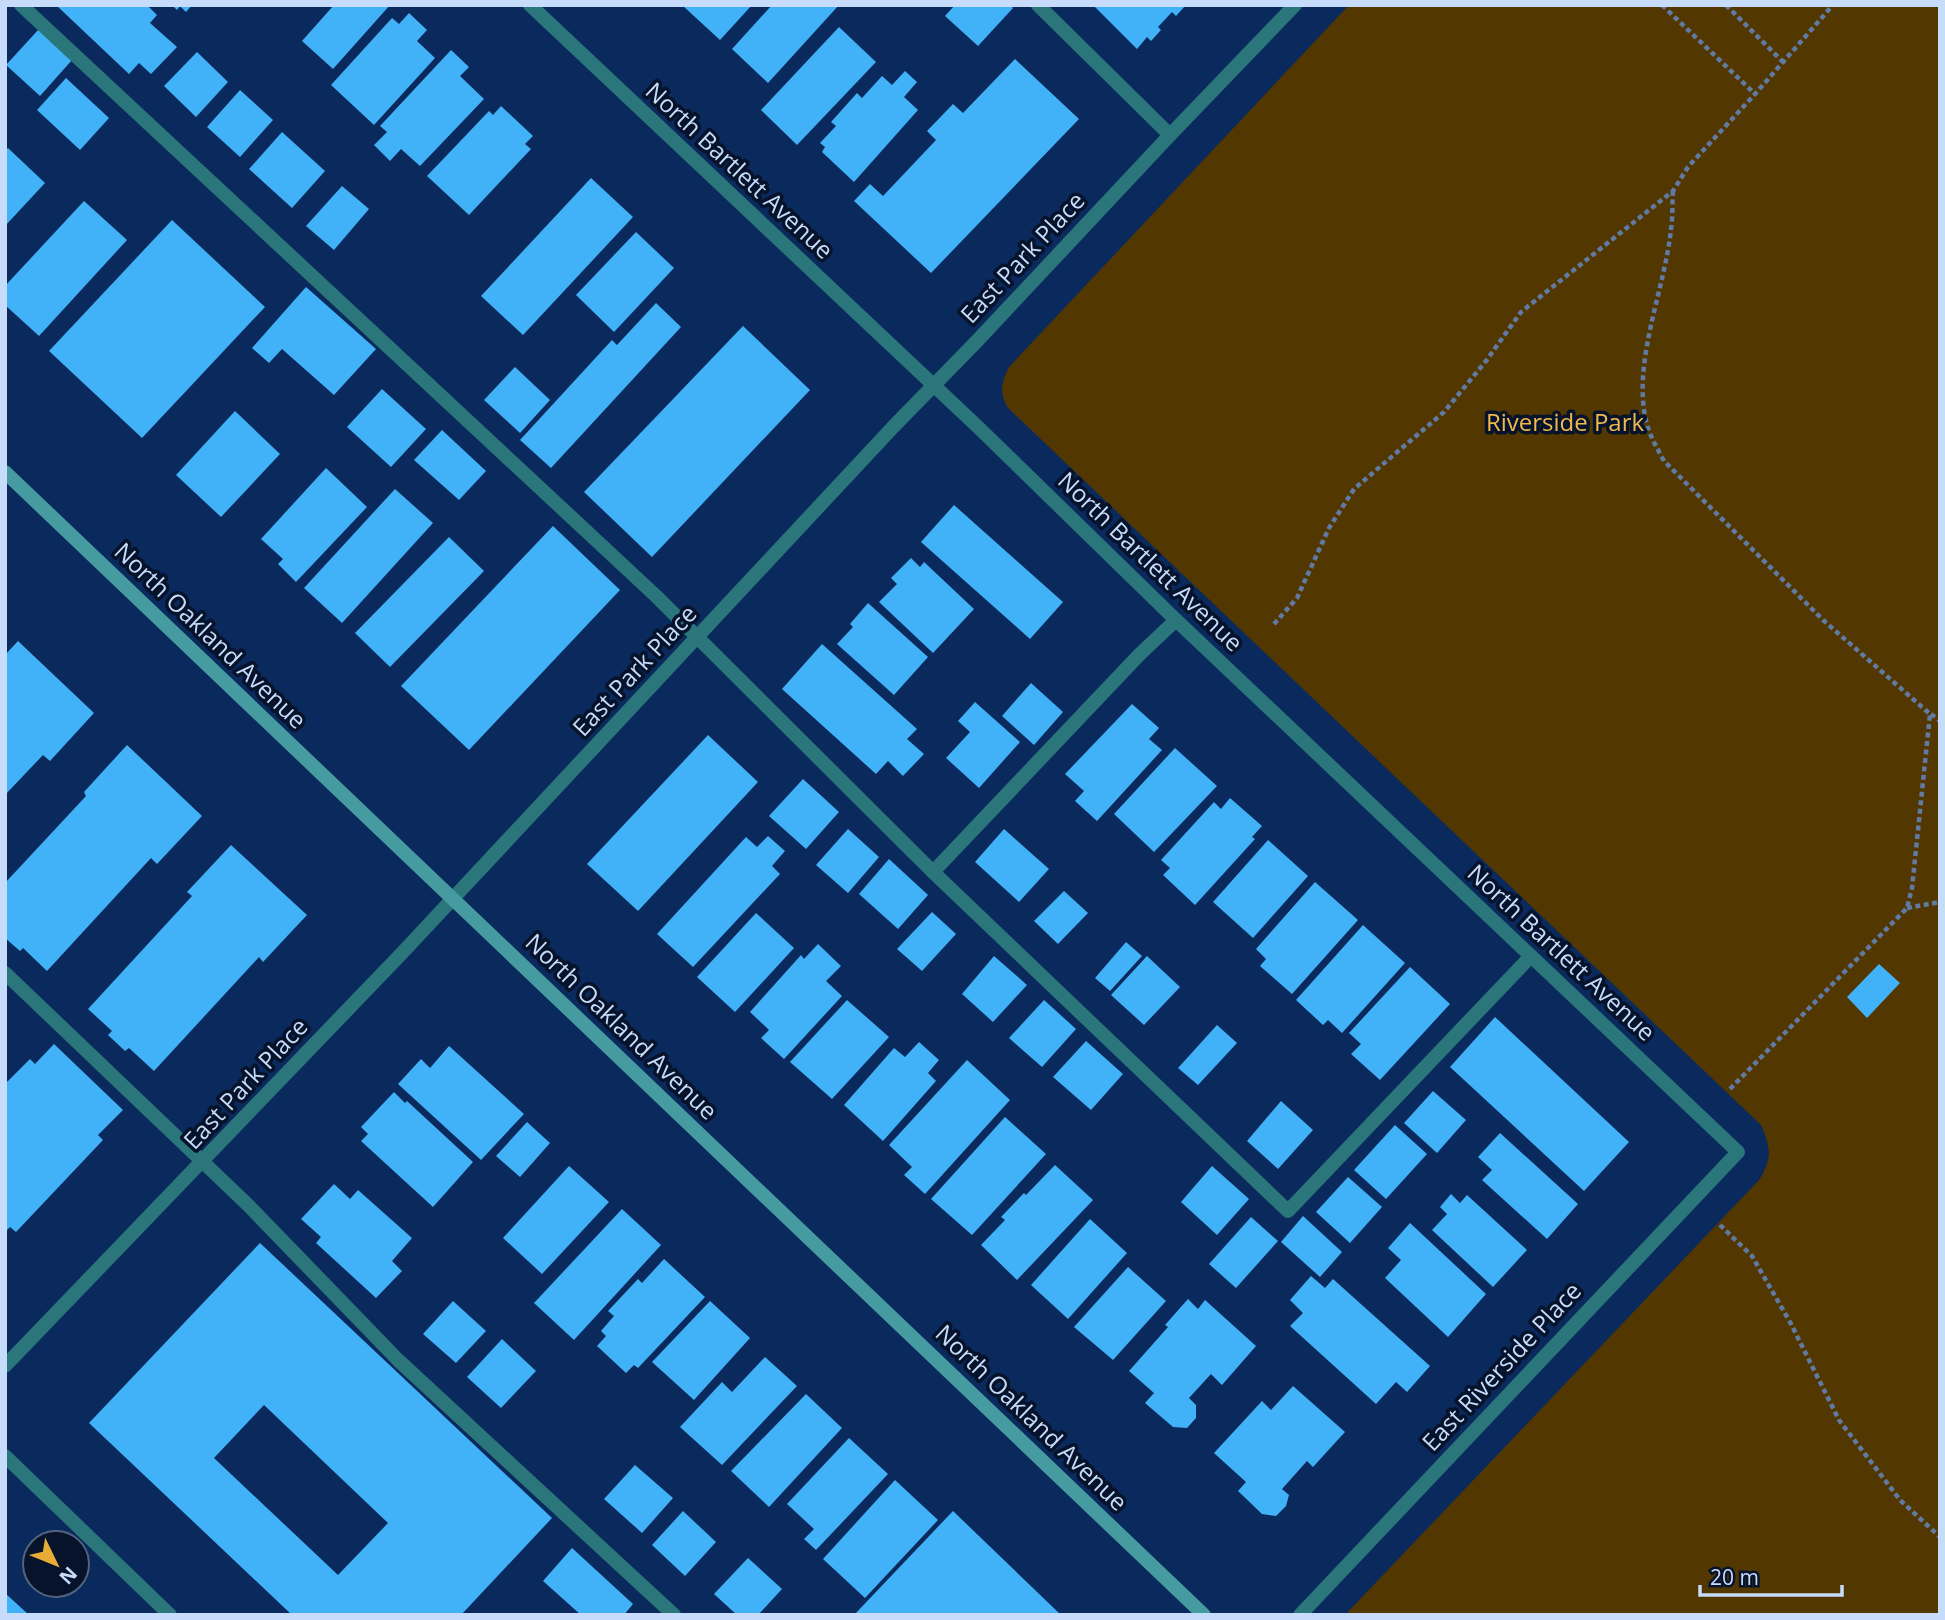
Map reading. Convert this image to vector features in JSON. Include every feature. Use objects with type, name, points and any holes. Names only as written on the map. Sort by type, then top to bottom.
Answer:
[{"type":"main road","name":"North Oakland Avenue","points":[[5,472],[1204,1615]]},
{"type":"street","points":[[21,5],[656,596],[933,872],[1288,1211],[1531,956]]},
{"type":"street","name":"North Bartlett Avenue","points":[[530,5],[1738,1152]]},
{"type":"street","points":[[1038,5],[1170,135]]},
{"type":"street","name":"East Park Place","points":[[5,1366],[203,1163],[885,436],[1295,5]]},
{"type":"street","points":[[933,872],[1139,655],[1176,620]]},
{"type":"street","points":[[5,973],[248,1205],[398,1360],[674,1615]]},
{"type":"street","name":"East Riverside Place","points":[[1300,1615],[1738,1152]]},
{"type":"street","points":[[5,1456],[170,1615]]},
{"type":"path","points":[[1662,5],[1755,94]]},
{"type":"path","points":[[1726,5],[1783,62]]},
{"type":"path","points":[[1274,624],[1297,598],[1329,528],[1354,489],[1444,412],[1486,361],[1521,312],[1673,191],[1688,167],[1833,5]]},
{"type":"path","points":[[1673,191],[1671,229],[1648,345],[1644,382],[1645,417],[1651,437],[1664,461],[1824,620],[1940,721]]},
{"type":"path","points":[[1729,1090],[1908,908],[1930,714]]},
{"type":"path","points":[[1908,908],[1940,902]]},
{"type":"path","points":[[1720,1225],[1752,1256],[1790,1322],[1839,1420],[1900,1500],[1940,1537]]},
{"type":"green space","name":"Riverside Park","points":[[1349,5],[1940,5],[1940,1615],[1345,1615],[1760,1179],[1769,1153],[1761,1125],[1008,408],[1003,397],[1004,378],[1009,367]]},
{"type":"building","points":[[56,5],[147,5],[157,15],[150,23],[177,47],[151,74],[139,63],[129,74]]},
{"type":"building","points":[[172,5],[192,5],[186,12],[180,6],[177,10]]},
{"type":"building","points":[[334,5],[390,5],[333,69],[302,41]]},
{"type":"building","points":[[682,5],[752,5],[720,40]]},
{"type":"building","points":[[772,5],[839,5],[768,83],[732,49]]},
{"type":"building","points":[[955,5],[1010,5],[1013,8],[978,46],[945,16]]},
{"type":"building","points":[[1093,5],[1186,5],[1176,16],[1172,12],[1158,27],[1161,30],[1151,41],[1147,37],[1137,49]]},
{"type":"building","points":[[409,13],[427,30],[417,41],[435,58],[374,125],[331,85],[392,18],[399,24]]},
{"type":"building","points":[[839,27],[876,62],[797,145],[761,110]]},
{"type":"building","points":[[39,29],[72,60],[40,96],[6,65]]},
{"type":"building","points":[[451,50],[469,67],[460,76],[484,99],[420,166],[401,149],[390,161],[374,145],[387,132],[380,126]]},
{"type":"building","points":[[197,52],[228,82],[196,117],[164,86]]},
{"type":"building","points":[[1015,59],[1079,119],[931,273],[854,201],[870,184],[883,196],[936,140],[927,131],[953,104],[963,113]]},
{"type":"building","points":[[905,71],[917,82],[904,97],[918,110],[854,182],[822,152],[825,147],[820,143],[836,126],[831,122],[857,93],[862,98],[882,76],[892,85]]},
{"type":"building","points":[[66,78],[109,118],[80,150],[37,110]]},
{"type":"building","points":[[240,90],[273,120],[240,157],[207,127]]},
{"type":"building","points":[[501,106],[533,136],[525,144],[531,149],[469,215],[427,176],[489,111],[493,115]]},
{"type":"building","points":[[282,132],[325,171],[292,208],[249,169]]},
{"type":"building","points":[[8,148],[45,183],[5,226],[5,151]]},
{"type":"building","points":[[591,178],[633,217],[523,335],[481,296]]},
{"type":"building","points":[[342,186],[369,209],[334,250],[306,226]]},
{"type":"building","points":[[84,201],[127,240],[39,336],[5,305],[5,286]]},
{"type":"building","points":[[172,220],[265,307],[142,438],[49,351]]},
{"type":"building","points":[[636,232],[674,268],[614,332],[576,295]]},
{"type":"building","points":[[306,287],[376,349],[334,395],[282,349],[269,363],[252,348]]},
{"type":"building","points":[[656,303],[681,327],[551,468],[520,440],[612,340],[617,345]]},
{"type":"building","points":[[743,326],[810,390],[652,557],[584,492]]},
{"type":"building","points":[[515,367],[550,400],[520,433],[484,400]]},
{"type":"building","points":[[382,389],[426,429],[391,467],[347,427]]},
{"type":"building","points":[[235,411],[280,454],[221,517],[176,475]]},
{"type":"building","points":[[442,430],[486,471],[459,500],[414,460]]},
{"type":"building","points":[[326,468],[367,507],[296,582],[278,564],[283,559],[261,539]]},
{"type":"building","points":[[395,489],[433,523],[342,623],[304,588]]},
{"type":"building","points":[[954,505],[1063,602],[1030,639],[921,542]]},
{"type":"building","points":[[553,526],[620,590],[469,750],[401,686]]},
{"type":"building","points":[[449,537],[484,571],[390,667],[355,633]]},
{"type":"building","points":[[911,558],[920,567],[924,562],[974,609],[933,653],[879,602],[897,584],[891,578]]},
{"type":"building","points":[[868,603],[928,657],[894,695],[837,644],[853,627],[850,624]]},
{"type":"building","points":[[18,641],[94,713],[50,761],[43,755],[5,795],[5,655]]},
{"type":"building","points":[[822,644],[917,729],[907,739],[924,754],[903,776],[888,761],[876,774],[782,689]]},
{"type":"building","points":[[1031,683],[1063,712],[1034,745],[1002,716]]},
{"type":"building","points":[[975,702],[1020,742],[979,788],[946,758],[970,732],[958,721]]},
{"type":"building","points":[[1132,704],[1159,728],[1149,739],[1162,750],[1097,821],[1075,801],[1084,791],[1065,774]]},
{"type":"building","points":[[708,735],[758,782],[638,911],[587,864]]},
{"type":"building","points":[[127,745],[202,816],[157,864],[151,858],[47,971],[23,948],[20,951],[5,938],[5,883],[86,796],[84,792]]},
{"type":"building","points":[[1175,748],[1217,786],[1154,852],[1114,814]]},
{"type":"building","points":[[803,779],[839,812],[806,849],[769,816]]},
{"type":"building","points":[[1230,798],[1262,826],[1252,837],[1255,839],[1195,905],[1163,875],[1170,868],[1161,860],[1214,802],[1221,809]]},
{"type":"building","points":[[848,829],[879,857],[848,893],[816,865]]},
{"type":"building","points":[[1004,829],[1049,869],[1019,902],[975,862]]},
{"type":"building","points":[[768,836],[785,851],[772,866],[780,874],[693,967],[657,934],[746,837],[757,847]]},
{"type":"building","points":[[1268,840],[1308,876],[1253,938],[1213,902]]},
{"type":"building","points":[[231,845],[307,915],[263,962],[259,957],[154,1071],[129,1048],[125,1051],[108,1035],[112,1031],[88,1009],[192,896],[187,892]]},
{"type":"building","points":[[889,859],[928,895],[898,929],[859,894]]},
{"type":"building","points":[[1315,882],[1358,920],[1292,994],[1260,966],[1266,959],[1256,949]]},
{"type":"building","points":[[1064,891],[1088,913],[1058,944],[1034,921]]},
{"type":"building","points":[[932,912],[956,934],[922,971],[897,949]]},
{"type":"building","points":[[756,913],[794,948],[735,1012],[697,977]]},
{"type":"building","points":[[1363,925],[1405,963],[1342,1033],[1328,1020],[1323,1025],[1296,1000]]},
{"type":"building","points":[[1126,942],[1142,956],[1110,991],[1095,978]]},
{"type":"building","points":[[818,944],[841,966],[826,981],[842,996],[784,1059],[761,1038],[769,1030],[750,1012],[801,955],[804,959]]},
{"type":"building","points":[[994,956],[1027,985],[993,1022],[962,994]]},
{"type":"building","points":[[1147,956],[1180,987],[1144,1025],[1111,995]]},
{"type":"building","points":[[1879,964],[1900,983],[1867,1018],[1847,997]]},
{"type":"building","points":[[1410,967],[1450,1004],[1380,1080],[1351,1054],[1361,1044],[1349,1033]]},
{"type":"building","points":[[847,1000],[889,1037],[832,1099],[790,1062]]},
{"type":"building","points":[[1044,1000],[1076,1029],[1042,1067],[1009,1038]]},
{"type":"building","points":[[1495,1017],[1629,1142],[1584,1191],[1450,1067]]},
{"type":"building","points":[[1217,1025],[1237,1043],[1198,1085],[1178,1068]]},
{"type":"building","points":[[1086,1041],[1123,1074],[1091,1110],[1053,1077]]},
{"type":"building","points":[[919,1042],[939,1060],[928,1073],[936,1081],[883,1141],[844,1105],[894,1048],[905,1057]]},
{"type":"building","points":[[54,1044],[123,1110],[98,1135],[103,1140],[16,1232],[10,1227],[5,1232],[5,1084],[30,1059],[35,1064]]},
{"type":"building","points":[[449,1046],[524,1114],[481,1160],[398,1084],[421,1059],[430,1068]]},
{"type":"building","points":[[967,1060],[1010,1100],[925,1194],[904,1175],[912,1167],[889,1145]]},
{"type":"building","points":[[1433,1091],[1466,1120],[1437,1153],[1404,1123]]},
{"type":"building","points":[[394,1092],[473,1162],[433,1207],[361,1141],[368,1134],[361,1127]]},
{"type":"building","points":[[1281,1101],[1313,1130],[1278,1169],[1247,1141]]},
{"type":"building","points":[[1005,1117],[1046,1154],[972,1235],[931,1199]]},
{"type":"building","points":[[527,1122],[550,1143],[520,1177],[496,1156]]},
{"type":"building","points":[[1395,1125],[1427,1154],[1386,1199],[1354,1170]]},
{"type":"building","points":[[1500,1133],[1578,1204],[1547,1239],[1482,1180],[1492,1170],[1478,1157]]},
{"type":"building","points":[[1055,1165],[1093,1200],[1017,1280],[981,1245],[1005,1220],[1001,1217]]},
{"type":"building","points":[[569,1166],[609,1202],[542,1274],[503,1238]]},
{"type":"building","points":[[1212,1166],[1249,1199],[1217,1235],[1181,1202]]},
{"type":"building","points":[[1348,1177],[1382,1207],[1350,1243],[1316,1212]]},
{"type":"building","points":[[334,1184],[350,1199],[358,1190],[412,1238],[392,1261],[402,1271],[376,1298],[316,1243],[321,1237],[301,1219]]},
{"type":"building","points":[[1451,1194],[1460,1203],[1467,1195],[1527,1250],[1493,1287],[1432,1230],[1447,1214],[1440,1207]]},
{"type":"building","points":[[622,1209],[661,1245],[574,1340],[534,1303]]},
{"type":"building","points":[[1303,1216],[1342,1252],[1320,1277],[1281,1242]]},
{"type":"building","points":[[1251,1217],[1278,1241],[1236,1288],[1209,1264]]},
{"type":"building","points":[[1090,1219],[1127,1253],[1068,1319],[1031,1285]]},
{"type":"building","points":[[1410,1223],[1486,1294],[1448,1337],[1385,1278],[1401,1260],[1388,1248]]},
{"type":"building","points":[[260,1243],[552,1518],[461,1615],[292,1615],[89,1423]],"holes":[[[264,1405],[388,1523],[338,1575],[214,1458]]]},
{"type":"building","points":[[664,1259],[705,1297],[638,1368],[634,1365],[626,1373],[597,1346],[606,1336],[601,1331],[614,1316],[608,1311],[638,1279],[642,1283]]},
{"type":"building","points":[[1128,1267],[1166,1301],[1113,1360],[1074,1327]]},
{"type":"building","points":[[1311,1276],[1325,1288],[1333,1279],[1430,1366],[1407,1392],[1396,1382],[1376,1404],[1290,1326],[1303,1313],[1290,1300]]},
{"type":"building","points":[[1188,1299],[1198,1309],[1205,1300],[1256,1346],[1222,1385],[1211,1374],[1189,1398],[1196,1405],[1196,1418],[1187,1428],[1173,1427],[1145,1403],[1154,1393],[1129,1371],[1168,1327],[1165,1325]]},
{"type":"building","points":[[453,1301],[486,1331],[456,1363],[423,1334]]},
{"type":"building","points":[[710,1301],[750,1338],[694,1400],[652,1362]]},
{"type":"building","points":[[502,1339],[536,1371],[501,1408],[467,1377]]},
{"type":"building","points":[[765,1357],[797,1386],[722,1465],[680,1427],[722,1382],[732,1392]]},
{"type":"building","points":[[1293,1386],[1345,1432],[1313,1467],[1307,1461],[1282,1489],[1289,1495],[1286,1506],[1276,1516],[1262,1514],[1238,1491],[1246,1482],[1214,1453],[1262,1401],[1271,1410]]},
{"type":"building","points":[[806,1394],[842,1428],[769,1507],[731,1471]]},
{"type":"building","points":[[849,1438],[888,1474],[816,1550],[804,1539],[814,1529],[787,1504]]},
{"type":"building","points":[[635,1465],[673,1498],[642,1533],[604,1499]]},
{"type":"building","points":[[895,1480],[938,1520],[865,1598],[823,1559]]},
{"type":"building","points":[[683,1511],[716,1542],[685,1576],[652,1545]]},
{"type":"building","points":[[953,1511],[1061,1615],[854,1615]]},
{"type":"building","points":[[572,1548],[633,1604],[624,1615],[581,1615],[543,1581]]},
{"type":"building","points":[[748,1558],[782,1589],[758,1615],[737,1615],[714,1594]]},
{"type":"building","points":[[5,1593],[29,1615],[5,1615]]}]
